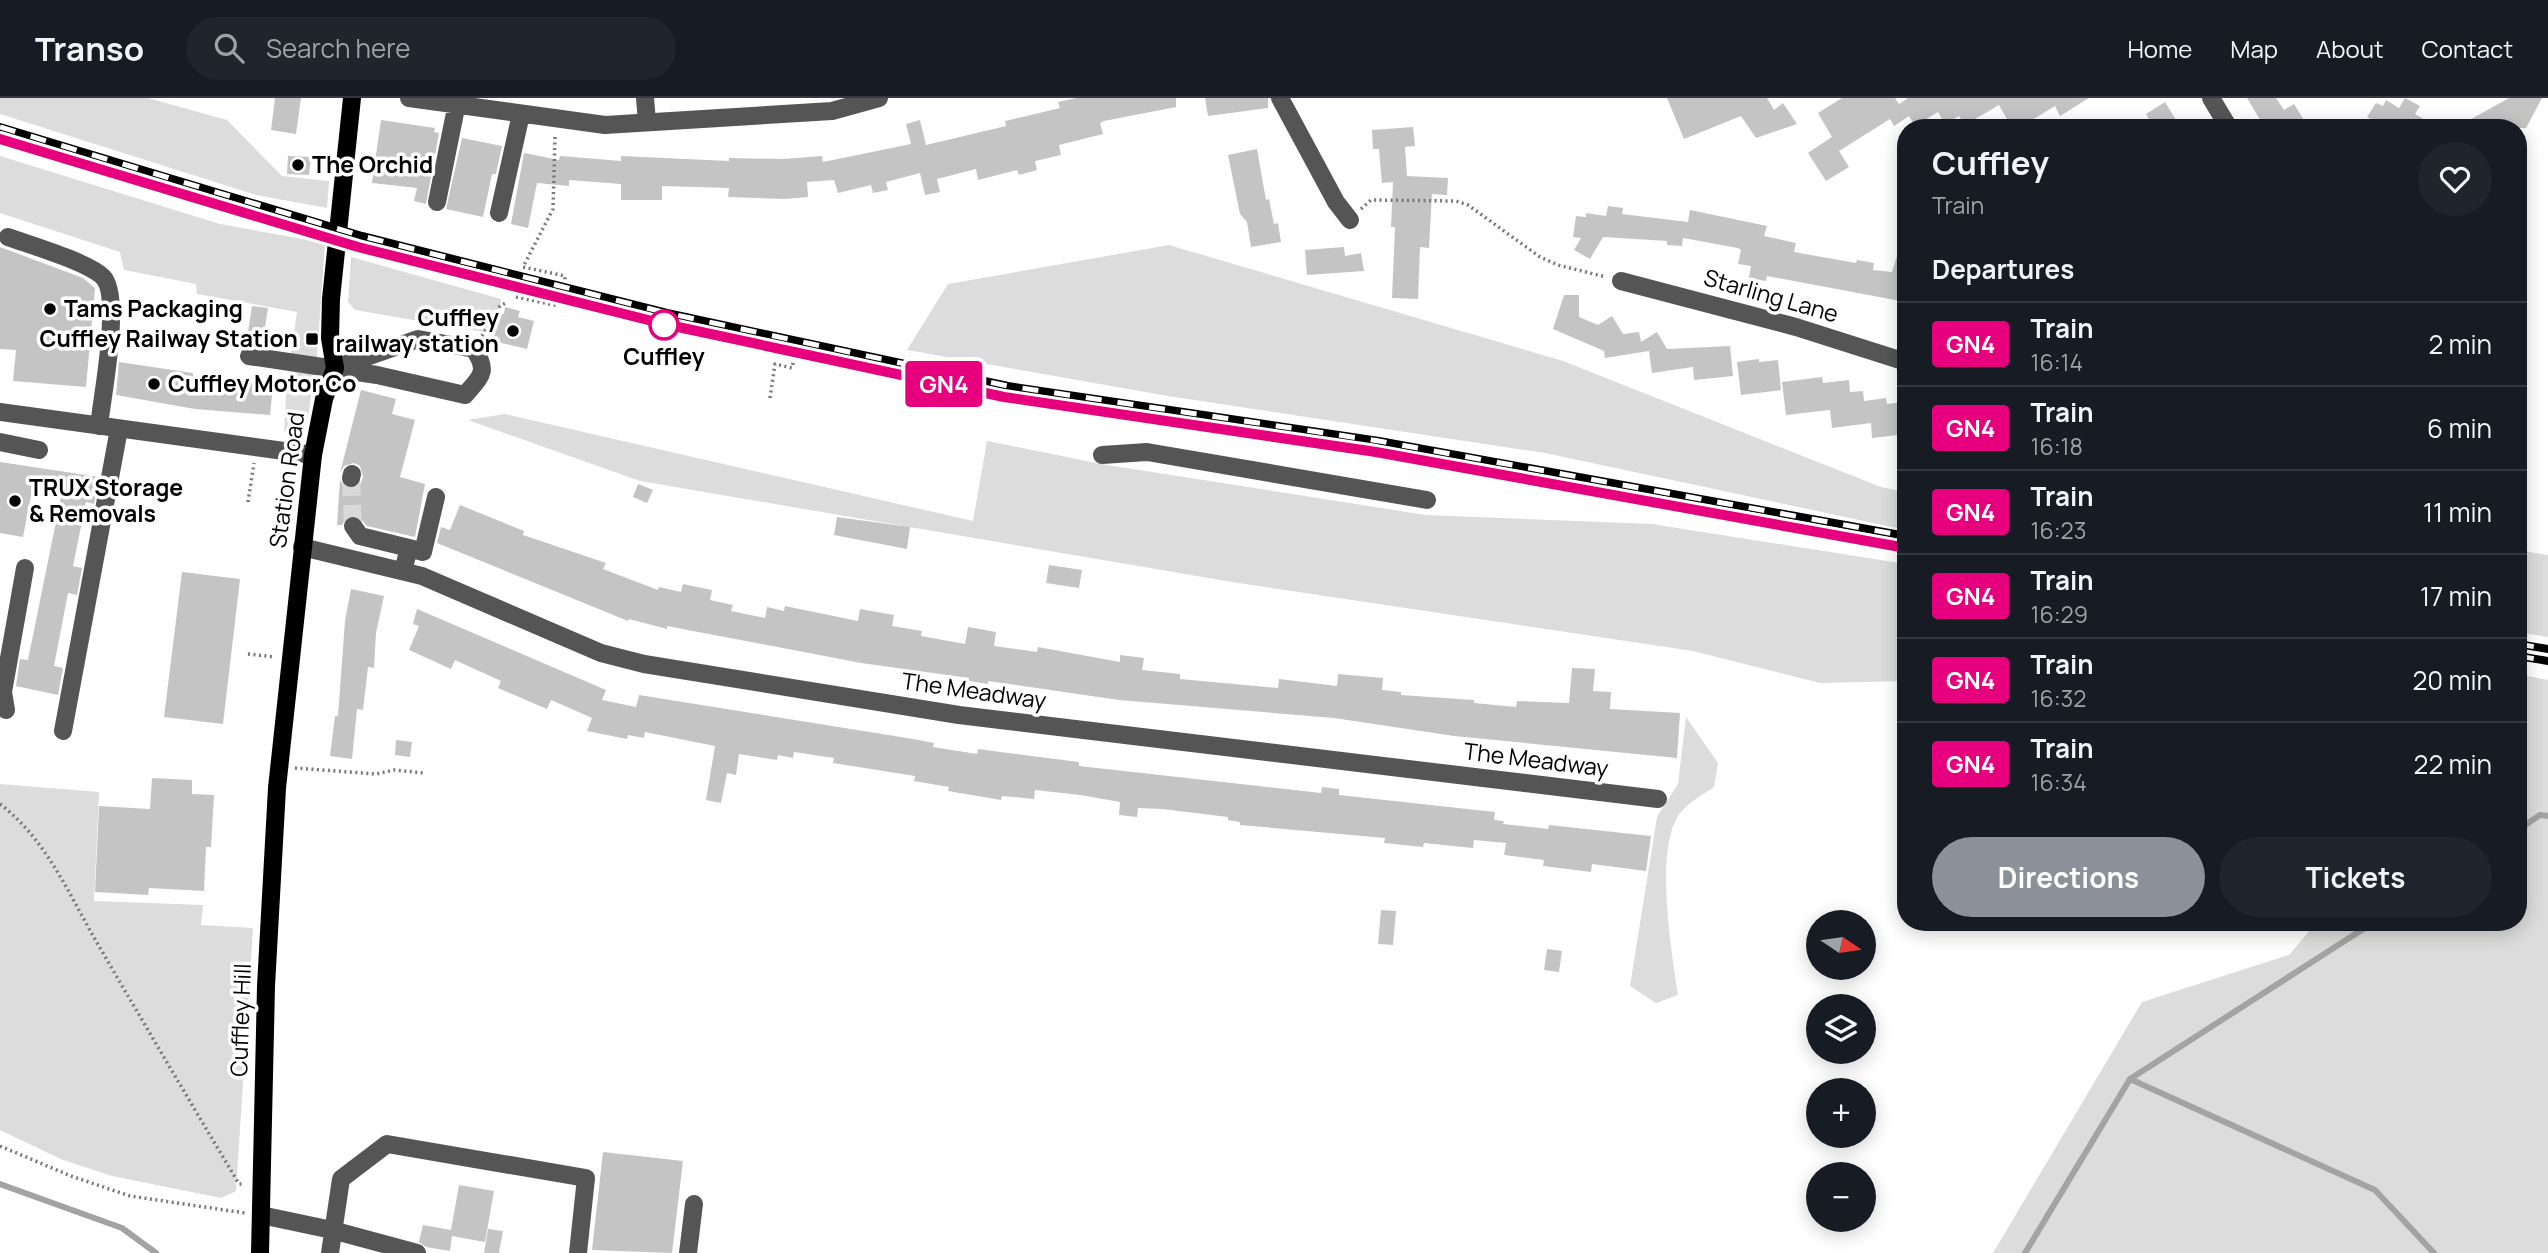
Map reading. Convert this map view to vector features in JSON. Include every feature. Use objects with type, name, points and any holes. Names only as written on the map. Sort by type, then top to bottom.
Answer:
[{"type":"main road","name":"Station Road","points":[[277,788],[313,454],[324,399],[335,368],[330,338],[331,299],[352,98]]},
{"type":"main road","name":"Cuffley Hill","points":[[260,1253],[266,986],[277,788]]},
{"type":"street","points":[[409,98],[513,108],[556,121],[606,125],[832,111],[879,98]]},
{"type":"street","points":[[645,98],[647,122]]},
{"type":"street","points":[[1280,98],[1333,197],[1350,220]]},
{"type":"street","points":[[2211,98],[2224,119]]},
{"type":"street","points":[[437,202],[453,101]]},
{"type":"street","points":[[499,213],[513,108]]},
{"type":"street","points":[[8,237],[90,268],[102,276],[111,288],[110,335],[99,426]]},
{"type":"street","name":"Starling Lane","points":[[1622,281],[1797,327],[1897,359]]},
{"type":"street","points":[[249,356],[284,364],[335,368],[465,395],[483,370],[483,363],[474,349],[418,339],[335,368]]},
{"type":"street","points":[[0,413],[313,454]]},
{"type":"street","points":[[63,731],[119,429]]},
{"type":"street","points":[[0,442],[39,450]]},
{"type":"street","points":[[1102,455],[1147,452],[1427,500]]},
{"type":"street","points":[[353,526],[360,536],[423,552],[436,497]]},
{"type":"street","name":"The Meadway","points":[[302,547],[422,576],[601,653],[644,664],[959,715],[1658,799]]},
{"type":"street","points":[[403,571],[409,548]]},
{"type":"street","points":[[6,710],[3,692],[25,568]]},
{"type":"street","points":[[330,1253],[341,1179],[387,1144],[586,1178],[578,1253]]},
{"type":"street","points":[[688,1253],[694,1204]]},
{"type":"street","points":[[261,1215],[332,1230],[417,1253]]},
{"type":"path","points":[[556,121],[553,209],[523,267],[565,276],[565,280]]},
{"type":"path","points":[[1350,220],[1371,200],[1456,201],[1468,205],[1540,257],[1558,265],[1622,281]]},
{"type":"path","points":[[516,297],[559,306]]},
{"type":"path","points":[[770,398],[775,365],[792,368],[794,359]]},
{"type":"path","points":[[248,502],[256,447]]},
{"type":"path","points":[[248,654],[291,659]]},
{"type":"path","points":[[279,766],[376,774],[394,770],[424,773]]},
{"type":"path","points":[[0,804],[22,821],[60,874],[93,937],[239,1184],[262,1184]]},
{"type":"path","points":[[0,1146],[71,1176],[130,1196],[261,1215]]},
{"type":"shaded area","points":[[0,98],[148,98],[227,120],[282,176],[329,181],[327,208],[256,195],[0,114]]},
{"type":"shaded area","points":[[0,156],[220,224],[325,243],[317,356],[308,418],[284,432],[287,383],[297,312],[197,294],[196,284],[124,270],[120,252],[0,213]]},
{"type":"shaded area","points":[[1169,245],[1563,361],[1881,487],[1897,490],[1897,528],[1545,453],[1168,396],[907,350],[948,284]]},
{"type":"shaded area","points":[[351,257],[501,299],[500,306],[484,332],[355,310],[348,302]]},
{"type":"shaded area","points":[[505,414],[973,521],[987,441],[1101,464],[1426,515],[1652,524],[1897,563],[1897,681],[1820,683],[1693,651],[1232,582],[640,481],[468,420]]},
{"type":"shaded area","points":[[2527,552],[2548,555],[2548,637],[2527,634]]},
{"type":"shaded area","points":[[2527,676],[2548,680],[2548,1253],[1993,1253],[2142,1002],[2289,955],[2309,931],[2527,931]]},
{"type":"shaded area","points":[[1686,717],[1718,763],[1714,787],[1683,810],[1674,825],[1668,846],[1667,898],[1678,995],[1656,1003],[1630,986],[1657,817],[1678,784]]},
{"type":"shaded area","points":[[0,784],[99,792],[94,901],[203,905],[201,925],[253,928],[236,1191],[221,1198],[112,1176],[63,1160],[0,1130]]},
{"type":"building","points":[[275,98],[301,98],[296,134],[271,130]]},
{"type":"building","points":[[1076,98],[1176,98],[1176,107],[1104,121],[1100,123],[1103,134],[1059,145],[1061,155],[1035,161],[1037,170],[1019,175],[1017,170],[978,180],[976,169],[937,179],[940,192],[925,195],[920,173],[886,182],[888,190],[873,193],[871,185],[838,193],[834,180],[807,182],[808,197],[784,199],[728,197],[729,188],[662,186],[662,200],[621,200],[621,184],[569,180],[569,186],[537,183],[528,228],[511,224],[524,153],[559,160],[560,156],[621,161],[621,156],[729,161],[729,158],[783,159],[822,156],[823,162],[911,144],[906,124],[920,120],[926,145],[1006,126],[1005,121],[1060,108],[1058,102]]},
{"type":"building","points":[[1205,98],[1268,98],[1268,108],[1208,116]]},
{"type":"building","points":[[1667,98],[1767,98],[1774,110],[1783,103],[1797,124],[1756,138],[1741,116],[1684,139]]},
{"type":"building","points":[[1842,98],[1895,98],[1899,104],[1908,98],[2089,98],[2060,116],[2055,106],[2034,119],[2007,119],[1999,105],[1975,119],[1961,119],[1959,116],[1942,119],[1938,112],[1926,119],[1911,119],[1909,116],[1897,119],[1894,126],[1890,119],[1839,151],[1849,167],[1826,181],[1808,153],[1832,137],[1818,113]]},
{"type":"building","points":[[2247,98],[2276,98],[2284,110],[2294,104],[2303,119],[2260,119]]},
{"type":"building","points":[[2405,98],[2420,106],[2415,114],[2424,119],[2367,117],[2376,103],[2383,106],[2386,100],[2399,108]]},
{"type":"building","points":[[2509,98],[2542,98],[2527,126],[2527,119],[2471,119]]},
{"type":"building","points":[[2165,102],[2176,119],[2149,119],[2146,114]]},
{"type":"building","points":[[381,120],[435,128],[434,132],[439,133],[426,204],[414,201],[417,188],[372,183]]},
{"type":"building","points":[[1413,127],[1415,146],[1405,147],[1407,176],[1448,178],[1447,195],[1432,194],[1429,248],[1420,247],[1418,299],[1392,298],[1395,227],[1391,227],[1393,182],[1382,183],[1379,149],[1373,149],[1372,130]]},
{"type":"building","points":[[462,138],[502,146],[496,174],[492,174],[483,217],[446,209]]},
{"type":"building","points":[[1257,149],[1266,200],[1269,199],[1274,224],[1278,223],[1281,242],[1251,247],[1247,222],[1240,214],[1228,155]]},
{"type":"building","points":[[288,156],[311,157],[309,175],[287,174]]},
{"type":"building","points":[[1608,206],[1623,208],[1622,214],[1688,222],[1690,210],[1767,226],[1764,236],[1796,243],[1794,252],[1856,263],[1857,260],[1874,263],[1873,270],[1892,272],[1897,256],[1897,300],[1767,276],[1766,281],[1749,278],[1751,266],[1738,264],[1741,250],[1738,248],[1683,238],[1682,246],[1667,245],[1667,241],[1603,237],[1590,259],[1574,250],[1581,238],[1573,237],[1576,216],[1586,217],[1586,213],[1606,216]]},
{"type":"building","name":"Tams Packaging","points":[[0,247],[83,278],[95,288],[86,387],[13,381],[16,350],[0,349]]},
{"type":"building","points":[[1344,247],[1345,256],[1361,253],[1364,271],[1307,275],[1305,250]]},
{"type":"building","points":[[1564,295],[1579,295],[1579,317],[1598,325],[1612,316],[1623,334],[1639,332],[1641,342],[1657,332],[1667,349],[1730,346],[1733,376],[1694,380],[1693,367],[1652,373],[1649,351],[1605,358],[1604,351],[1553,329]]},
{"type":"building","points":[[252,306],[268,308],[262,346],[246,345]]},
{"type":"building","name":"Cuffley railway station","points":[[505,307],[520,311],[518,317],[534,321],[527,349],[493,341],[500,313],[504,314]]},
{"type":"building","points":[[1759,359],[1759,362],[1778,360],[1781,390],[1741,395],[1737,362]]},
{"type":"building","points":[[119,362],[193,373],[193,378],[273,385],[270,415],[195,409],[116,395]]},
{"type":"building","points":[[1822,377],[1823,383],[1849,380],[1850,392],[1863,391],[1864,401],[1886,398],[1887,404],[1897,403],[1897,435],[1872,438],[1871,423],[1832,428],[1830,410],[1786,415],[1782,382]]},
{"type":"building","points":[[361,390],[396,399],[392,414],[415,420],[400,477],[425,484],[415,537],[367,526],[358,516],[353,515],[346,517],[342,525],[337,525],[340,480],[344,487],[353,489],[360,485],[363,477],[360,466],[354,463],[344,466],[340,473]]},
{"type":"building","points":[[0,462],[99,477],[94,504],[86,502],[73,566],[82,568],[77,595],[68,593],[54,666],[63,668],[58,695],[16,686],[20,659],[28,660],[61,497],[32,491],[23,537],[0,533]]},
{"type":"building","points":[[638,484],[653,490],[647,503],[633,497]]},
{"type":"building","points":[[460,505],[524,531],[523,535],[606,563],[603,569],[658,590],[659,587],[681,592],[683,584],[712,590],[710,600],[733,605],[731,611],[765,618],[767,607],[784,611],[785,606],[858,621],[860,609],[894,615],[892,626],[922,631],[921,636],[965,644],[968,627],[996,632],[994,646],[1037,652],[1038,647],[1120,662],[1120,655],[1144,658],[1142,670],[1180,674],[1180,679],[1278,688],[1279,679],[1337,686],[1338,674],[1383,678],[1382,690],[1401,692],[1401,695],[1474,700],[1474,703],[1516,707],[1517,701],[1569,703],[1572,668],[1595,669],[1593,691],[1611,692],[1610,709],[1680,713],[1677,758],[1454,736],[1334,718],[1119,700],[988,681],[988,684],[969,681],[969,678],[861,663],[667,626],[667,629],[629,619],[628,621],[437,543],[441,527],[450,530]]},
{"type":"building","points":[[837,517],[910,527],[907,549],[834,535]]},
{"type":"building","points":[[1049,565],[1082,570],[1079,588],[1046,583]]},
{"type":"building","points":[[182,572],[240,579],[223,724],[164,717]]},
{"type":"building","points":[[351,589],[384,596],[376,633],[374,668],[368,667],[363,710],[357,709],[352,759],[330,756],[335,716],[338,716],[345,621]]},
{"type":"building","points":[[417,609],[606,690],[602,700],[636,707],[639,695],[913,739],[934,743],[933,747],[977,754],[978,749],[1079,762],[1079,766],[1321,793],[1322,787],[1339,789],[1339,795],[1495,812],[1494,820],[1504,821],[1503,824],[1548,829],[1549,825],[1651,836],[1646,871],[1592,864],[1591,872],[1543,866],[1544,860],[1504,855],[1506,843],[1474,840],[1473,848],[1424,843],[1423,847],[1384,843],[1385,838],[1240,825],[1240,822],[1228,820],[1228,817],[1162,809],[1138,808],[1137,817],[1119,815],[1120,802],[1035,790],[1034,799],[1002,796],[1001,800],[948,791],[949,787],[914,781],[915,776],[833,763],[834,758],[794,752],[793,758],[778,755],[777,760],[739,754],[736,775],[727,773],[721,803],[706,800],[715,746],[645,732],[644,738],[628,735],[627,739],[587,731],[592,718],[551,700],[547,709],[498,688],[501,681],[455,660],[451,669],[409,650],[419,626],[413,624]]},
{"type":"building","points":[[396,740],[412,742],[410,757],[395,755]]},
{"type":"building","points":[[152,778],[192,780],[192,794],[214,795],[211,847],[206,847],[204,891],[149,888],[148,895],[95,892],[99,806],[150,809]]},
{"type":"building","points":[[1381,910],[1396,911],[1393,945],[1378,944]]},
{"type":"building","points":[[1547,949],[1562,951],[1559,972],[1544,970]]},
{"type":"building","points":[[603,1152],[683,1161],[672,1253],[592,1250]]},
{"type":"building","points":[[459,1185],[494,1191],[485,1242],[452,1236],[450,1251],[426,1247],[419,1242],[423,1225],[451,1230]]},
{"type":"building","points":[[488,1229],[503,1231],[499,1253],[484,1253]]},
{"type":"waterway","points":[[2527,824],[2540,815],[2548,816]]},
{"type":"waterway","points":[[2130,1079],[2360,931]]},
{"type":"waterway","points":[[2025,1253],[2130,1079],[2375,1190],[2434,1253]]},
{"type":"waterway","points":[[0,1184],[122,1228],[156,1253]]},
{"type":"tunnel","points":[[351,478],[353,526]]},
{"type":"railway","points":[[0,127],[362,236],[667,313],[1008,386],[1379,441],[1897,534]]},
{"type":"railway","points":[[0,139],[358,247],[664,324],[1004,397],[1376,452],[1897,546]]},
{"type":"railway","points":[[2527,646],[2548,649]]},
{"type":"railway","points":[[2527,658],[2548,661]]},
{"type":"train","name":"GN4","points":[[0,139],[358,247],[664,324],[1004,397],[1376,452],[1897,546]]},
{"type":"place","name":"The Orchid","points":[[298,165]]},
{"type":"place","name":"Tams Packaging","points":[[50,309]]},
{"type":"place","name":"Cuffley","points":[[664,325]]},
{"type":"place","name":"Cuffley railway station","points":[[513,331]]},
{"type":"place","name":"Cuffley Railway Station","points":[[312,339]]},
{"type":"place","name":"Cuffley Motor Co","points":[[154,384]]},
{"type":"place","name":"TRUX Storage & Removals","points":[[15,501]]}]
